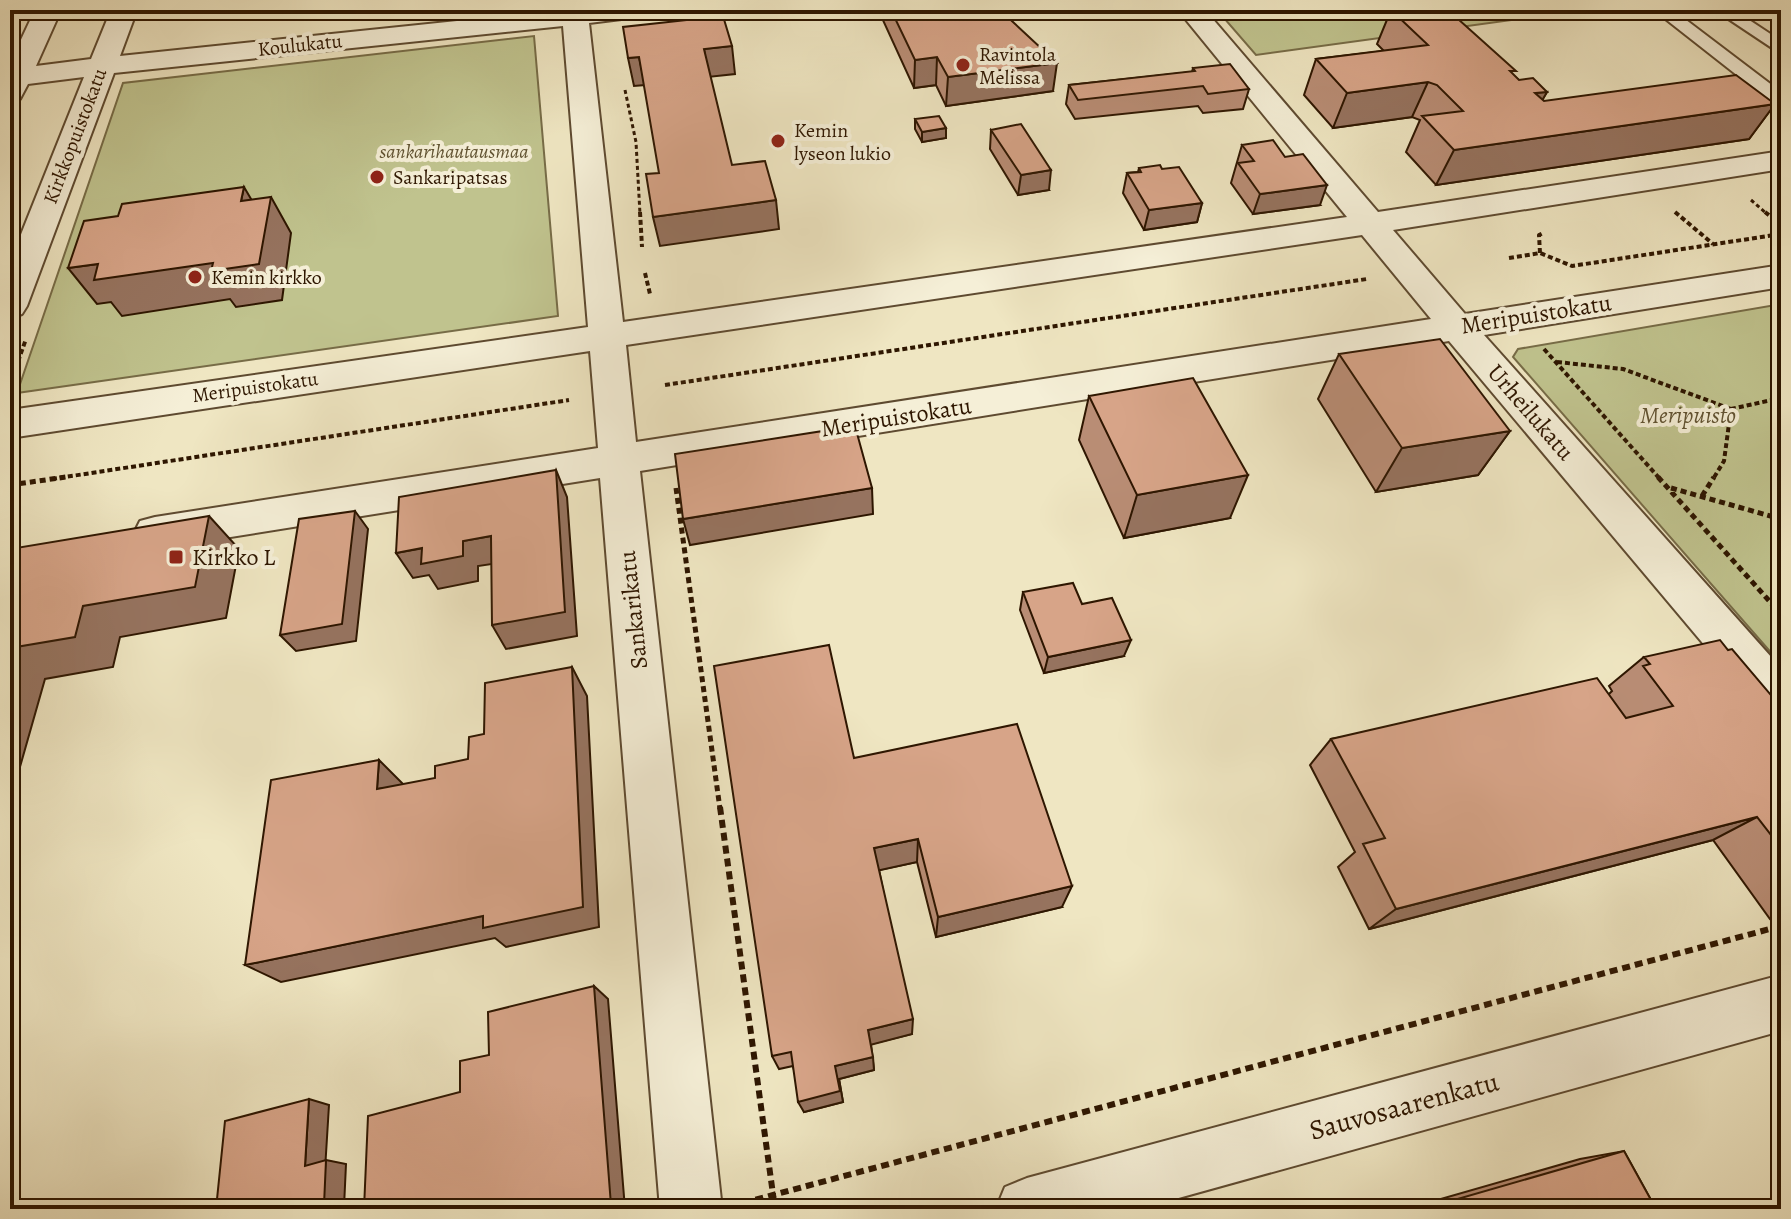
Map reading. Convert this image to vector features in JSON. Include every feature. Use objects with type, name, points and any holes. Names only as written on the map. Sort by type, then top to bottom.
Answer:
[{"type":"street","points":[[12,83],[48,10]]},
{"type":"street","name":"Kirkkopuistokatu","points":[[10,306],[124,10]]},
{"type":"street","name":"Koulukatu","points":[[12,83],[102,66],[575,13],[637,10]]},
{"type":"street","name":"Urheilukatu","points":[[1191,10],[1456,326],[1781,701]]},
{"type":"street","name":"Sankarikatu","points":[[575,13],[619,462],[712,1207]]},
{"type":"street","name":"Meripuistokatu","points":[[10,424],[1781,160]]},
{"type":"street","name":"Meripuistokatu","points":[[120,538],[619,462],[1781,276]]},
{"type":"street","name":"Sauvosaarenkatu","points":[[1027,1209],[1781,1003]]},
{"type":"lane","points":[[1662,10],[1781,101]]},
{"type":"lane","points":[[1723,10],[1781,49]]},
{"type":"path","points":[[623,84],[636,142],[643,248]]},
{"type":"path","points":[[1751,200],[1781,225]]},
{"type":"path","points":[[1675,212],[1714,245]]},
{"type":"path","points":[[1509,258],[1540,253],[1572,266],[1781,234]]},
{"type":"path","points":[[643,264],[652,304]]},
{"type":"path","points":[[665,385],[1372,279]]},
{"type":"path","points":[[1535,339],[1781,614]]},
{"type":"path","points":[[1556,362],[1623,369],[1731,409],[1781,398]]},
{"type":"path","points":[[10,485],[570,400]]},
{"type":"path","points":[[1702,496],[1724,461],[1731,409]]},
{"type":"path","points":[[675,477],[775,1209]]},
{"type":"path","points":[[1667,487],[1781,519]]},
{"type":"path","points":[[712,1207],[773,1195],[1781,926]]},
{"type":"green space","points":[[1217,10],[1585,10],[1256,55]]},
{"type":"green space","name":"sankarihautausmaa","points":[[534,36],[558,316],[17,393],[123,83]]},
{"type":"green space","name":"Meripuisto","points":[[1781,304],[1781,664],[1513,357],[1518,349]]},
{"type":"building","points":[[891,10],[1000,10],[1057,63],[948,77],[937,57],[915,60]]},
{"type":"building","points":[[1391,10],[1448,10],[1516,71],[1510,71],[1519,80],[1533,78],[1547,92],[1535,93],[1544,101],[1736,75],[1775,104],[1454,150],[1422,116],[1463,111],[1437,85],[1428,82],[1347,93],[1316,59],[1428,45]]},
{"type":"building","points":[[723,16],[732,46],[704,49],[732,165],[765,161],[776,200],[653,217],[646,174],[659,173],[639,57],[628,58],[623,27]]},
{"type":"building","points":[[1230,64],[1249,89],[1208,94],[1203,86],[1078,100],[1069,85],[1195,71],[1193,68]]},
{"type":"building","points":[[939,116],[946,128],[922,132],[915,119]]},
{"type":"building","points":[[1021,124],[1051,170],[1021,175],[991,130]]},
{"type":"building","points":[[1273,140],[1285,157],[1303,154],[1327,185],[1260,194],[1238,163],[1254,161],[1242,145]]},
{"type":"building","points":[[1160,165],[1162,169],[1179,167],[1202,203],[1149,210],[1127,173]]},
{"type":"building","points":[[244,187],[241,201],[271,197],[259,264],[211,271],[213,263],[94,280],[98,264],[68,268],[84,221],[118,216],[122,204]]},
{"type":"building","points":[[1440,339],[1510,431],[1402,448],[1339,354]]},
{"type":"building","points":[[1193,378],[1248,475],[1137,495],[1089,396]]},
{"type":"building","points":[[855,426],[872,488],[683,519],[675,454]]},
{"type":"building","points":[[556,470],[565,612],[492,625],[491,536],[463,541],[463,556],[421,564],[422,548],[396,553],[399,497]]},
{"type":"building","points":[[355,511],[342,624],[280,635],[299,519]]},
{"type":"building","points":[[209,516],[195,587],[83,606],[75,637],[10,648],[10,549]]},
{"type":"building","points":[[1073,583],[1082,604],[1112,598],[1131,640],[1048,657],[1023,592]]},
{"type":"building","points":[[1720,640],[1728,650],[1732,649],[1781,707],[1781,848],[1757,817],[1396,909],[1363,844],[1385,838],[1331,739],[1597,678],[1626,718],[1673,706],[1643,666],[1650,664],[1644,657]]},
{"type":"building","points":[[829,645],[854,758],[1017,724],[1072,886],[938,917],[918,839],[874,848],[913,1019],[868,1030],[873,1057],[835,1066],[840,1091],[798,1102],[791,1052],[772,1056],[714,666]]},
{"type":"building","points":[[572,667],[583,907],[483,928],[483,916],[245,965],[271,780],[379,760],[377,789],[435,778],[435,766],[468,759],[469,737],[484,734],[485,683]]},
{"type":"building","points":[[594,986],[611,1205],[597,1209],[364,1209],[368,1116],[460,1092],[460,1061],[489,1055],[488,1012]]},
{"type":"building","points":[[309,1099],[305,1166],[326,1160],[324,1205],[310,1209],[216,1209],[225,1121]]},
{"type":"building","points":[[1624,1151],[1656,1209],[1423,1209]]},
{"type":"place","name":"Ravintola Melissa","points":[[963,65]]},
{"type":"place","name":"Kemin lyseon lukio","points":[[778,141]]},
{"type":"place","name":"Sankaripatsas","points":[[377,177]]},
{"type":"place","name":"Kemin kirkko","points":[[195,277]]},
{"type":"place","name":"Kirkko L","points":[[176,557]]}]
